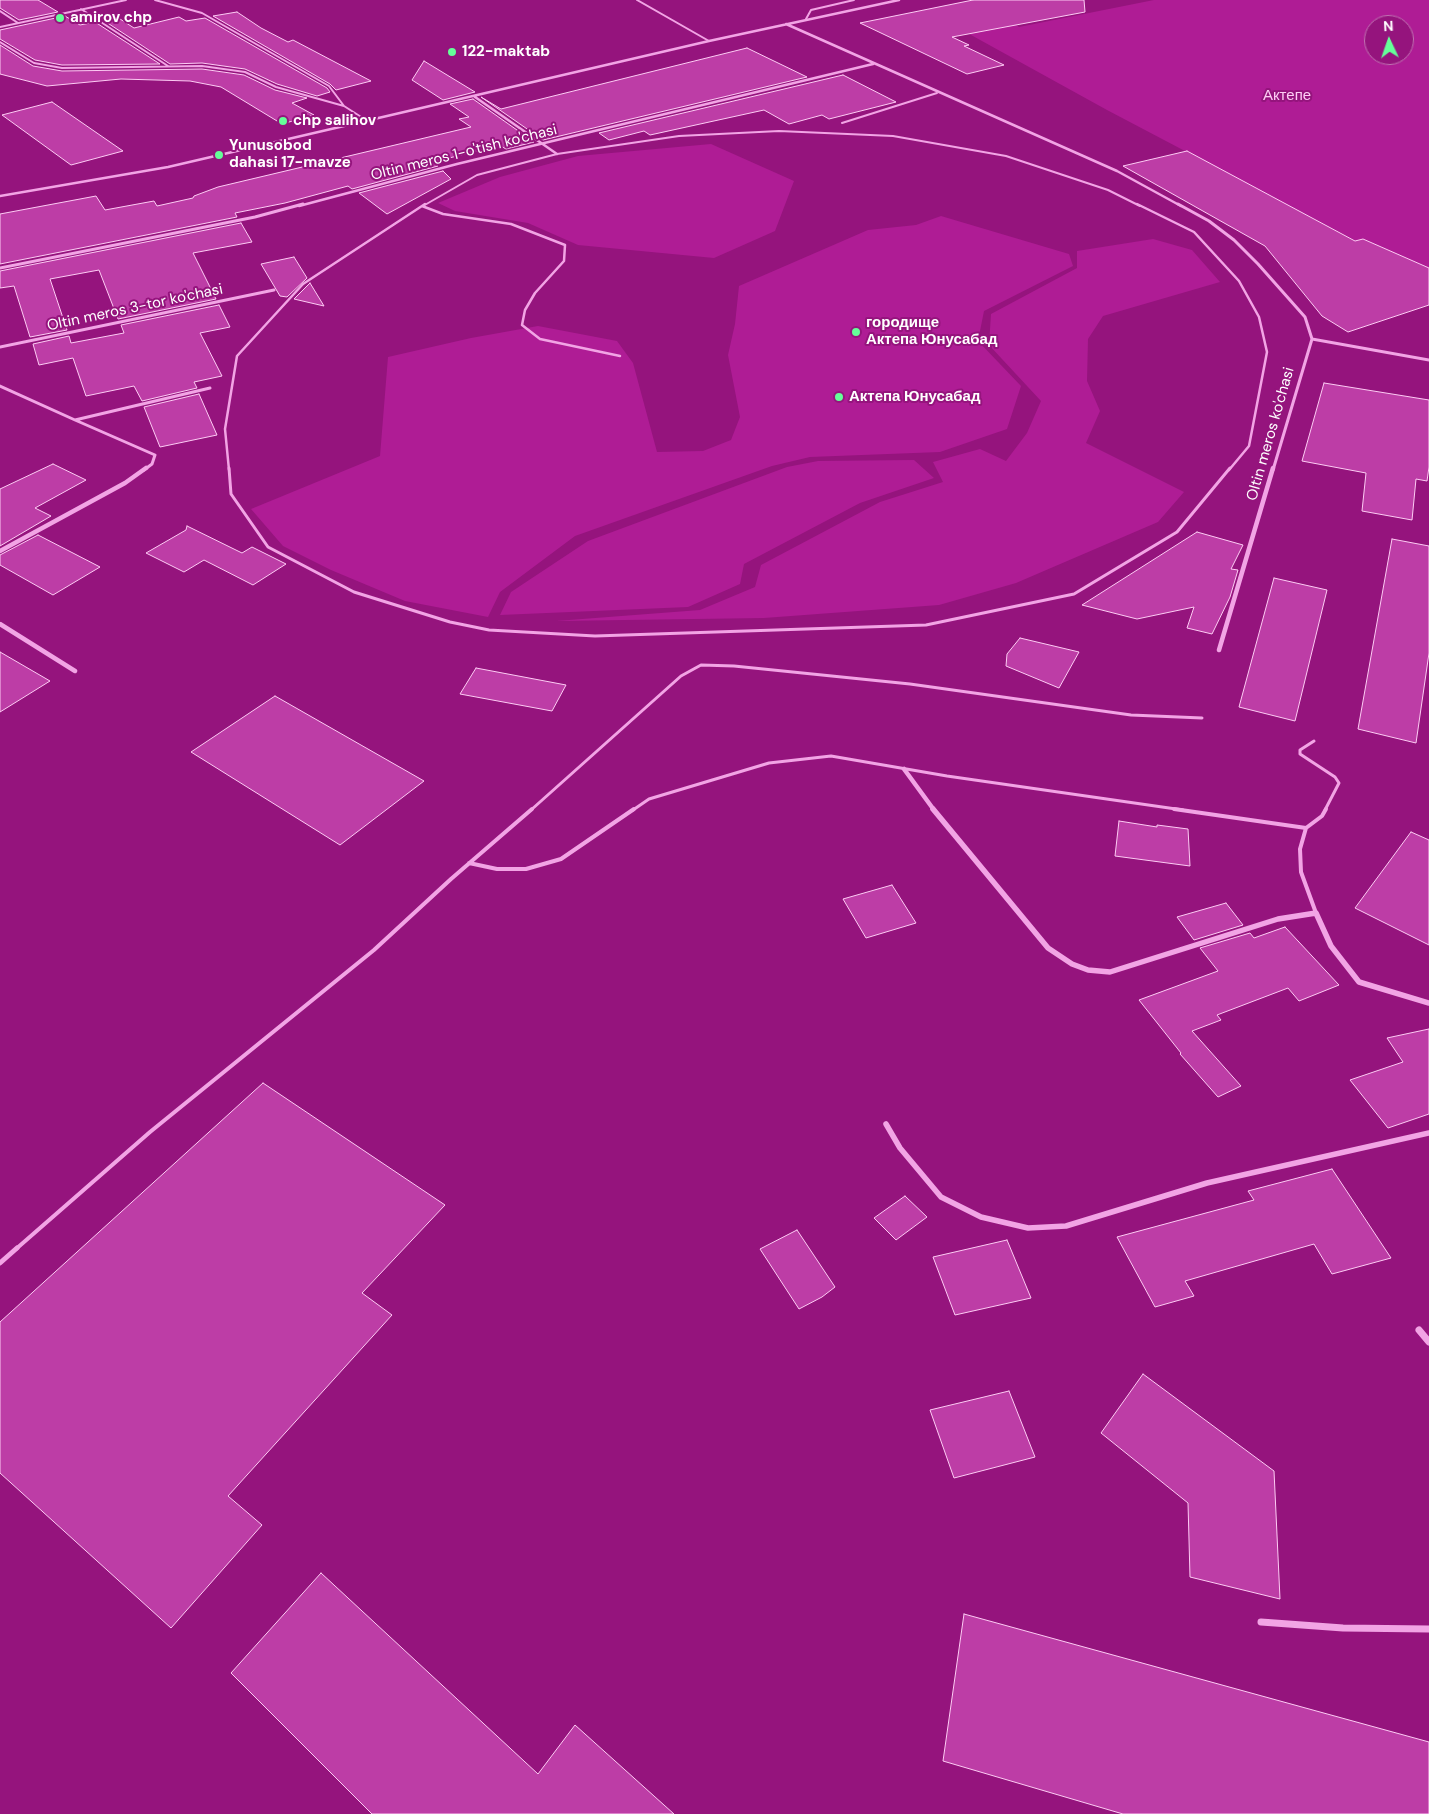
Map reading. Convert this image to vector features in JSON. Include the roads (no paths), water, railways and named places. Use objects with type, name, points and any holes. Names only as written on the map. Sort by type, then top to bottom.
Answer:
[{"type":"street","points":[[0,196],[168,167],[369,122],[785,23],[899,0]]},
{"type":"street","points":[[785,23],[937,93],[1117,171],[1209,221],[1234,240],[1299,310],[1305,317],[1312,339],[1429,360]]},
{"type":"street","name":"Oltin meros 1-o'tish ko'chasi","points":[[0,268],[255,218],[457,164],[873,64]]},
{"type":"street","points":[[475,97],[546,144],[557,154]]},
{"type":"street","name":"Oltin meros 3-tor ko'chasi","points":[[0,347],[274,290]]},
{"type":"street","name":"Oltin meros ko'chasi","points":[[1219,650],[1312,339]]},
{"type":"street","points":[[0,386],[155,455],[152,464],[125,483],[0,551]]},
{"type":"street","points":[[74,420],[210,388]]},
{"type":"street","points":[[0,624],[75,671]]},
{"type":"street","points":[[904,769],[921,794],[1048,948],[1072,964],[1088,970],[1110,972],[1278,919],[1316,914],[1331,946],[1359,982],[1429,1003]]},
{"type":"street","points":[[886,1124],[900,1148],[941,1197],[981,1216],[1028,1228],[1066,1226],[1207,1183],[1429,1134]]},
{"type":"street","points":[[1419,1330],[1429,1342]]},
{"type":"street","points":[[1261,1622],[1344,1628],[1429,1629]]},
{"type":"lane","points":[[0,27],[126,0]]},
{"type":"lane","points":[[155,0],[202,12],[207,17],[329,86],[344,106]]},
{"type":"lane","points":[[637,0],[708,41]]},
{"type":"lane","points":[[806,19],[811,10],[854,0]]},
{"type":"lane","points":[[886,0],[893,1]]},
{"type":"lane","points":[[81,10],[168,66]]},
{"type":"lane","points":[[0,11],[18,23]]},
{"type":"lane","points":[[0,42],[34,63],[62,68],[202,66],[245,72],[276,87],[344,106],[369,122]]},
{"type":"lane","points":[[842,123],[937,93]]},
{"type":"lane","points":[[779,131],[894,136],[1006,156],[1108,190],[1194,232],[1243,288],[1259,317],[1267,352],[1249,446],[1177,532],[1074,594],[926,625],[595,636],[488,630],[450,622],[354,592],[268,547],[231,494],[225,429],[237,356],[303,284],[422,206],[477,175],[557,154],[679,136],[779,131]]},
{"type":"lane","points":[[422,206],[443,214],[511,224],[565,245],[564,261],[535,293],[525,310],[522,325],[540,339],[620,356]]},
{"type":"lane","points":[[0,1263],[150,1132],[374,950],[682,676],[701,665],[734,666],[910,684],[1131,715],[1202,718]]},
{"type":"lane","points":[[1314,742],[1300,750],[1300,754],[1335,777],[1338,787],[1322,816],[1306,828],[1300,849],[1301,872],[1316,914]]},
{"type":"lane","points":[[469,864],[497,869],[526,869],[561,859],[649,799],[769,763],[831,756],[904,769],[1306,828]]},
{"type":"place","name":"amirov chp","points":[[60,18]]},
{"type":"place","name":"122-maktab","points":[[452,52]]},
{"type":"place","name":"chp salihov","points":[[283,121]]},
{"type":"place","name":"Yunusobod dahasi 17-mavze","points":[[219,155]]},
{"type":"place","name":"городище Актепа Юнусабад","points":[[856,332]]},
{"type":"place","name":"Актепа Юнусабад","points":[[839,397]]},
{"type":"park label","name":"Актепе","points":[[1287,96]]}]
